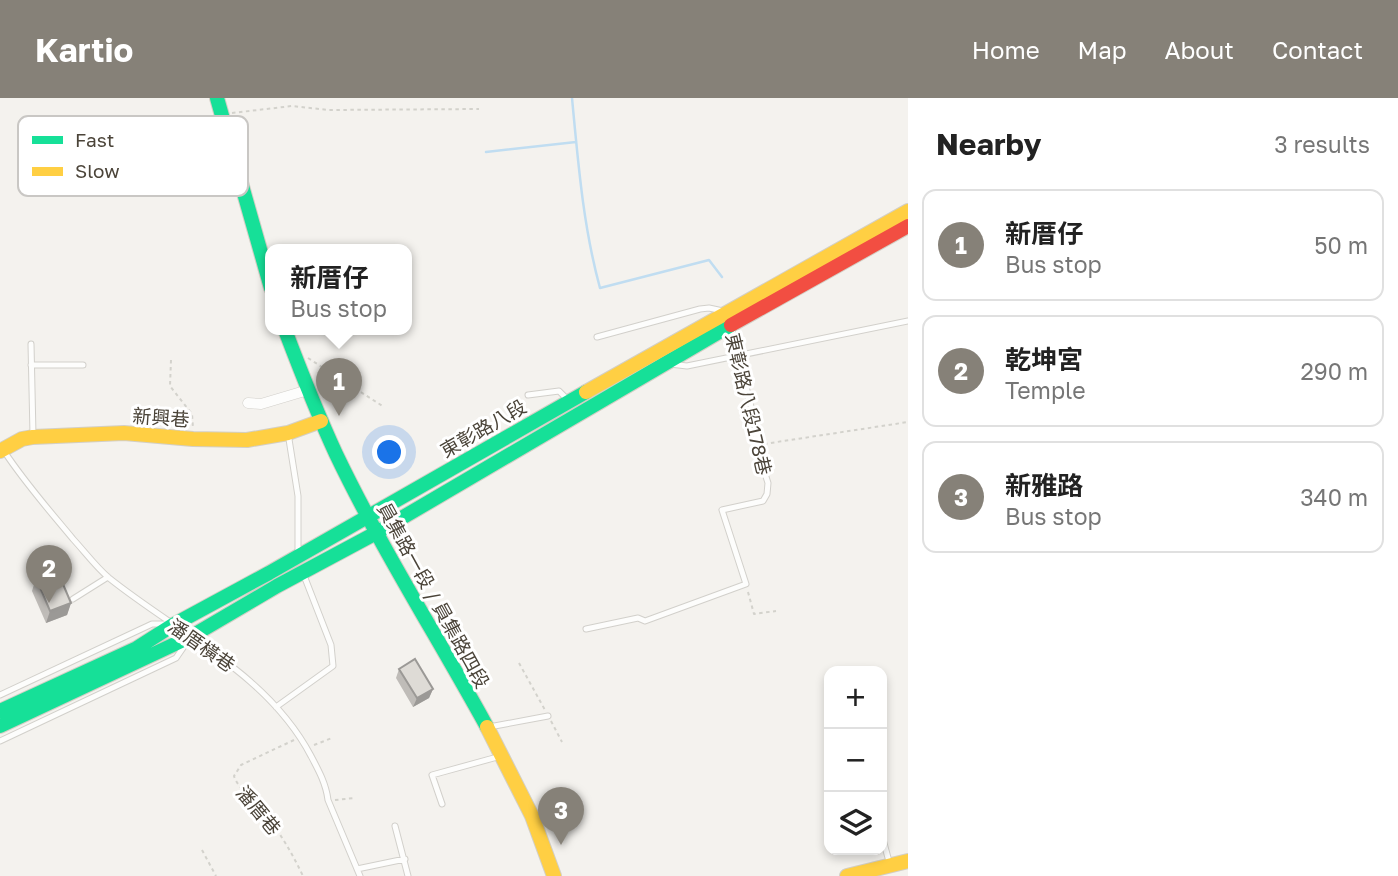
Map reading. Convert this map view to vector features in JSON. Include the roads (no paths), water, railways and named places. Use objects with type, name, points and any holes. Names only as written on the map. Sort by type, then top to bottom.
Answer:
[{"type":"street","points":[[217,98],[223,116]]},
{"type":"street","points":[[245,196],[265,267]]},
{"type":"street","name":"東彰路八段","points":[[42,701],[192,636],[376,533],[664,364],[728,319],[908,211]]},
{"type":"street","name":"東彰路八段","points":[[42,701],[569,401],[908,226]]},
{"type":"street","name":"員集路一段 / 員集路四段","points":[[286,335],[307,390],[366,516],[487,727],[533,819],[554,876]]},
{"type":"street","points":[[248,403],[261,404],[307,390]]},
{"type":"street","name":"新興巷","points":[[1,448],[33,437],[124,433],[247,440],[288,433],[321,421]]},
{"type":"street","points":[[0,711],[42,701]]},
{"type":"street","points":[[0,726],[42,701]]},
{"type":"street","points":[[847,876],[908,860]]},
{"type":"lane","points":[[597,337],[700,309],[721,309],[728,319]]},
{"type":"lane","name":"東彰路八段178巷","points":[[586,629],[638,618],[645,621],[746,583],[722,510],[763,500],[768,484],[756,446],[755,423],[728,319]]},
{"type":"lane","points":[[664,364],[687,366],[908,321]]},
{"type":"lane","points":[[31,344],[33,437]]},
{"type":"lane","points":[[32,365],[83,365]]},
{"type":"lane","points":[[528,395],[559,391],[569,401]]},
{"type":"lane","points":[[288,433],[298,496],[298,555]]},
{"type":"lane","name":"潘厝橫巷","points":[[1,448],[23,480],[108,578],[237,668],[276,707],[301,737],[327,788],[328,800],[360,876]]},
{"type":"lane","points":[[276,707],[333,666],[331,645],[303,572]]},
{"type":"lane","points":[[73,599],[108,578]]},
{"type":"lane","points":[[0,695],[152,624],[173,625]]},
{"type":"lane","points":[[0,741],[176,657],[192,636]]},
{"type":"lane","points":[[487,727],[548,716]]},
{"type":"lane","points":[[442,804],[432,775],[501,756]]},
{"type":"lane","points":[[396,826],[408,876]]},
{"type":"lane","points":[[887,854],[890,865]]},
{"type":"lane","points":[[356,869],[405,859]]},
{"type":"waterway","points":[[572,98],[585,217],[600,288],[709,260],[722,277]]},
{"type":"waterway","points":[[486,152],[576,142]]},
{"type":"place","name":"新厝仔","points":[[339,416]]},
{"type":"place","name":"乾坤宮","points":[[49,603]]},
{"type":"place","name":"新雅路","points":[[561,845]]}]
